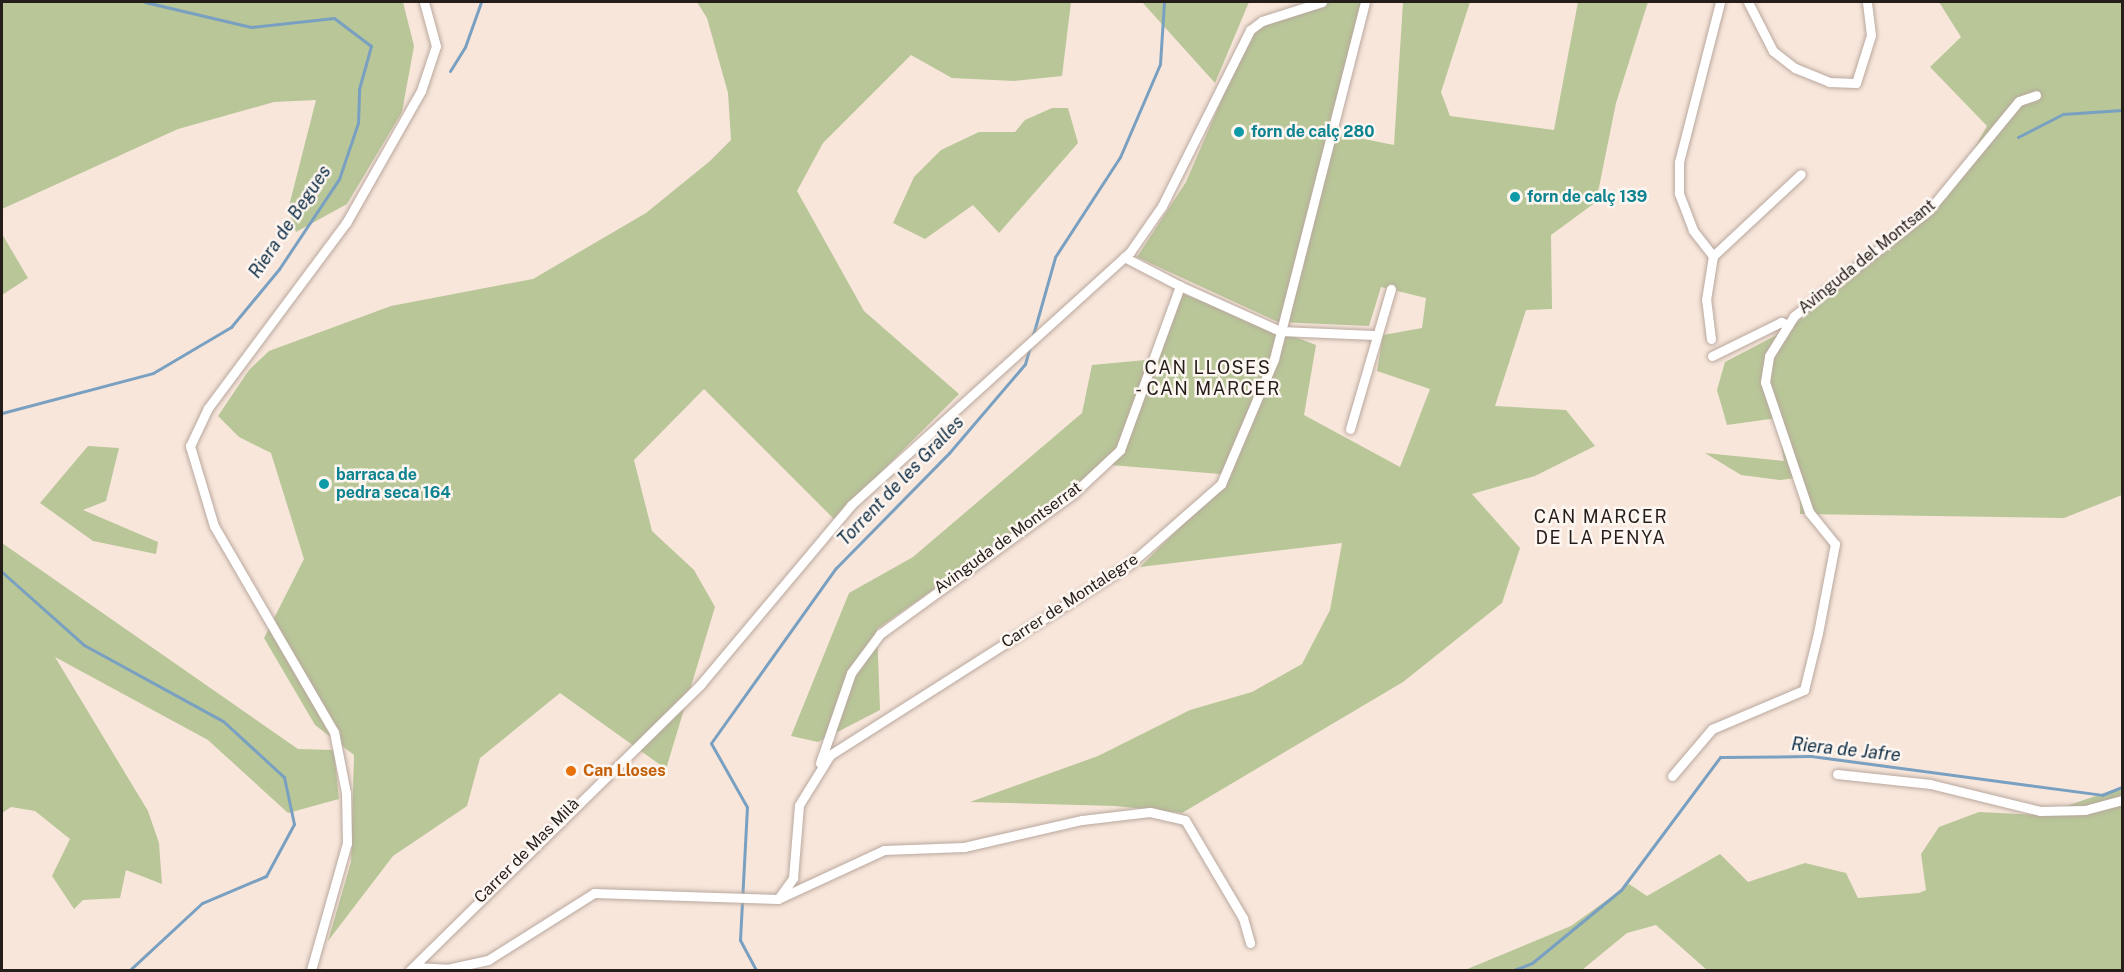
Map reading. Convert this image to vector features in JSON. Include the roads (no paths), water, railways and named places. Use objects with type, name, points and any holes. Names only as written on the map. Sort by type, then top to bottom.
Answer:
[{"type":"street","points":[[311,970],[347,843],[346,793],[334,732],[214,526],[190,446],[204,414],[346,223],[421,91],[436,46],[424,2]]},
{"type":"street","name":"Carrer de Mas Milà","points":[[412,969],[700,685],[851,505],[1124,257],[1162,206],[1250,30],[1262,21],[1322,2]]},
{"type":"street","name":"Carrer de Montalegre","points":[[778,899],[793,878],[796,814],[818,768],[907,702],[1130,564],[1221,484],[1265,385],[1365,2]]},
{"type":"street","points":[[1713,256],[1693,230],[1679,193],[1679,162],[1720,2]]},
{"type":"street","points":[[1748,2],[1773,51],[1795,68],[1829,82],[1856,83],[1871,35],[1867,2]]},
{"type":"street","name":"Avinguda del Montsant","points":[[1672,776],[1712,729],[1804,690],[1835,544],[1809,512],[1765,382],[1765,366],[1788,325],[1929,210],[2019,100],[2036,95]]},
{"type":"street","points":[[1711,339],[1706,300],[1713,256],[1802,174]]},
{"type":"street","points":[[1124,257],[1180,286],[1280,331],[1374,334]]},
{"type":"street","name":"Avinguda de Montserrat","points":[[818,768],[851,673],[880,634],[1074,493],[1120,450],[1180,286]]},
{"type":"street","points":[[1350,429],[1374,334],[1391,290]]},
{"type":"street","points":[[1712,356],[1781,322],[1788,325]]},
{"type":"street","points":[[1837,774],[1930,784],[2040,811],[2085,810],[2122,800]]},
{"type":"street","points":[[412,969],[447,969],[488,960],[594,893],[778,899],[884,850],[964,847],[1082,820],[1150,812],[1185,820],[1217,882],[1243,918],[1250,943]]},
{"type":"waterway","name":"Riera de Begues","points":[[2,413],[153,373],[231,327],[279,269],[339,179],[358,123],[359,89],[371,46],[334,18],[251,27],[145,2]]},
{"type":"waterway","points":[[450,71],[465,47],[481,2]]},
{"type":"waterway","name":"Torrent de les Gralles","points":[[1033,335],[1055,257],[1120,157],[1160,64],[1164,2]]},
{"type":"waterway","points":[[2018,137],[2063,114],[2122,110]]},
{"type":"waterway","name":"Torrent de les Gralles","points":[[756,970],[740,940],[747,807],[711,743],[836,568],[949,453],[1025,364],[1030,347]]},
{"type":"waterway","name":"Riera de Begues","points":[[2,572],[84,645],[223,721],[284,777],[294,824],[266,876],[202,903],[130,970]]},
{"type":"waterway","name":"Riera de Jafre","points":[[1514,970],[1532,963],[1621,890],[1720,757],[1811,756],[2102,795],[2122,787]]},
{"type":"waterway","name":"Torrent de les Gralles","points":[[810,970],[830,970]]},
{"type":"place","name":"forn de calç 280","points":[[1239,132]]},
{"type":"place","name":"forn de calç 139","points":[[1515,197]]},
{"type":"place","name":"barraca de pedra seca 164","points":[[324,484]]},
{"type":"place","name":"Can Lloses","points":[[571,771]]},
{"type":"district","name":"CAN LLOSES - CAN MARCER","points":[[1208,379]]},
{"type":"district","name":"CAN MARCER DE LA PENYA","points":[[1601,528]]}]
